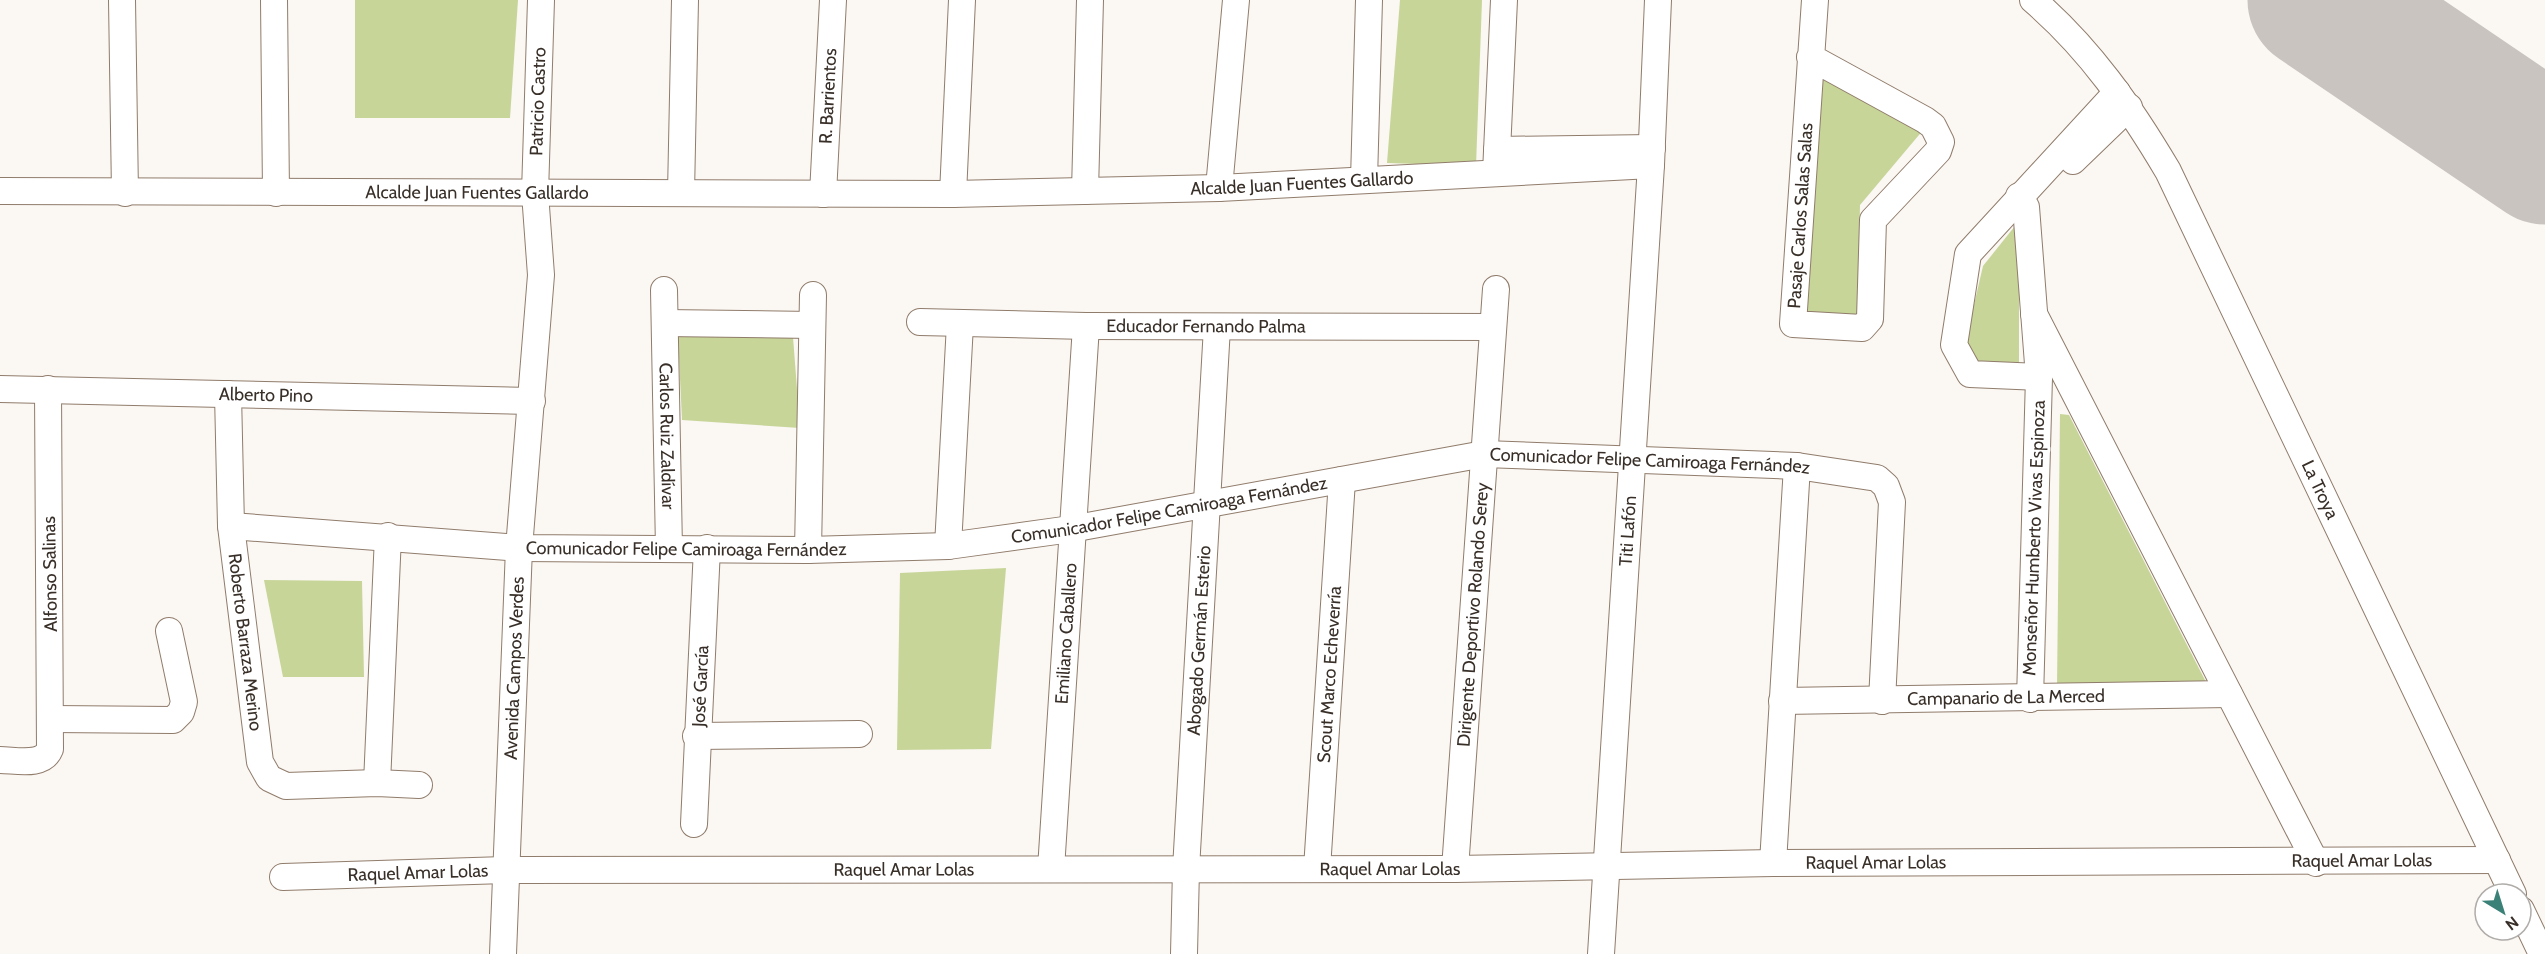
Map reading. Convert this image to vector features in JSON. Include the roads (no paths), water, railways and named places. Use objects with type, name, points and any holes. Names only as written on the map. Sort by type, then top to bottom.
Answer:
[{"type":"street","points":[[123,0],[125,193]]},
{"type":"street","points":[[274,0],[276,193]]},
{"type":"street","name":"Patricio Castro","points":[[541,0],[535,193],[541,275]]},
{"type":"street","points":[[681,193],[685,0]]},
{"type":"street","name":"R. Barrientos","points":[[823,194],[833,0]]},
{"type":"street","points":[[953,194],[962,0]]},
{"type":"street","points":[[1085,191],[1090,0]]},
{"type":"street","points":[[1219,188],[1236,0]]},
{"type":"street","points":[[1364,180],[1369,0]]},
{"type":"street","points":[[1497,162],[1504,0]]},
{"type":"street","name":"Titi Lafón","points":[[1600,954],[1651,156],[1658,0]]},
{"type":"street","name":"Pasaje Carlos Salas Salas","points":[[1810,57],[1925,120],[1933,126],[1941,142],[1938,151],[1873,220],[1870,319],[1862,328],[1793,324],[1810,57],[1815,0]]},
{"type":"street","name":"La Troya","points":[[2033,0],[2070,35],[2123,99],[2168,171],[2507,882]]},
{"type":"street","name":"Monseñor Humberto Vivas Espinoza","points":[[2038,377],[1970,374],[1954,345],[1968,254],[2023,202],[2123,99]]},
{"type":"street","name":"Alcalde Juan Fuentes Gallardo","points":[[0,191],[953,194],[1219,188],[1364,180],[1497,162],[1651,156]]},
{"type":"street","name":"Monseñor Humberto Vivas Espinoza","points":[[2023,202],[2038,377],[2030,699]]},
{"type":"street","name":"Avenida Campos Verdes","points":[[503,954],[519,548],[541,275]]},
{"type":"street","name":"Dirigente Deportivo Rolando Serey","points":[[1455,868],[1496,288]]},
{"type":"street","name":"Carlos Ruiz Zaldívar","points":[[664,291],[669,549]]},
{"type":"street","points":[[808,550],[813,295]]},
{"type":"street","points":[[2034,314],[2316,863]]},
{"type":"street","name":"Educador Fernando Palma","points":[[920,322],[1086,326],[1493,327]]},
{"type":"street","points":[[665,323],[812,325]]},
{"type":"street","points":[[948,546],[960,324]]},
{"type":"street","name":"Emiliano Caballero","points":[[1052,869],[1071,529],[1086,326]]},
{"type":"street","name":"Abogado Germán Esterio","points":[[1184,954],[1186,869],[1217,327]]},
{"type":"street","name":"Alberto Pino","points":[[0,389],[532,401]]},
{"type":"street","name":"Alfonso Salinas","points":[[0,760],[37,761],[45,758],[50,749],[52,719],[48,389]]},
{"type":"street","name":"Roberto Barraza Merino","points":[[228,394],[231,526],[260,762],[269,778],[286,786],[377,783],[419,785]]},
{"type":"street","name":"Comunicador Felipe Camiroaga Fernández","points":[[231,526],[388,536],[519,548],[808,550],[948,546],[1071,529],[1484,454],[1797,466],[1877,478],[1886,486],[1892,502],[1882,701]]},
{"type":"street","points":[[1773,863],[1797,466]]},
{"type":"street","name":"Scout Marco Echeverría","points":[[1317,869],[1342,480]]},
{"type":"street","points":[[377,783],[388,536]]},
{"type":"street","name":"José García","points":[[694,824],[696,736],[707,548]]},
{"type":"street","points":[[52,719],[173,720],[181,712],[184,702],[170,631]]},
{"type":"street","name":"Campanario de La Merced","points":[[1782,701],[2030,699],[2229,694]]},
{"type":"street","points":[[696,736],[859,734]]},
{"type":"street","name":"Raquel Amar Lolas","points":[[283,877],[505,870],[1607,868],[1773,863],[2316,863],[2497,860]]},
{"type":"street","points":[[2533,935],[2542,954]]}]
